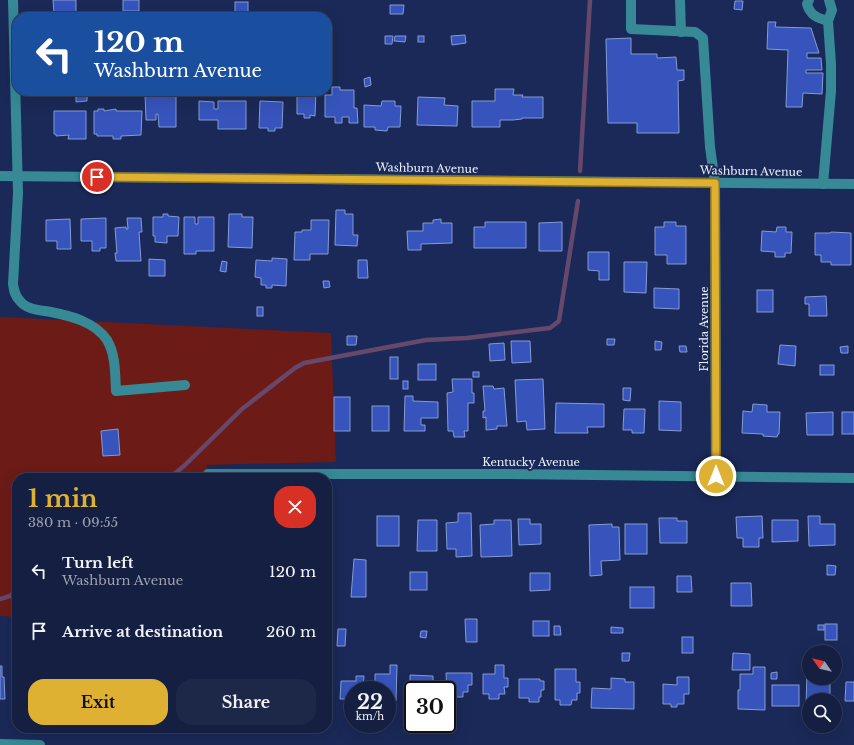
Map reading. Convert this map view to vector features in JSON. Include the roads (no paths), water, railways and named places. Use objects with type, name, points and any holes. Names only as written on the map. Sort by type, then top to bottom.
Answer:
[{"type":"street","points":[[13,0],[13,12]]},
{"type":"street","name":"Florida Avenue","points":[[631,0],[631,29],[696,32],[704,38],[710,147],[715,183],[716,476]]},
{"type":"street","points":[[680,0],[681,32]]},
{"type":"street","points":[[810,0],[807,4],[809,11],[819,18],[828,21]]},
{"type":"street","points":[[823,184],[832,64],[828,21],[832,10],[829,0]]},
{"type":"street","points":[[16,96],[18,193],[13,284],[14,292],[20,302],[34,310],[65,315],[80,320],[100,332],[107,341],[114,361],[116,391],[185,385]]},
{"type":"street","name":"Washburn Avenue","points":[[0,176],[854,184]]},
{"type":"street","name":"Kentucky Avenue","points":[[332,474],[502,474],[854,478]]},
{"type":"street","points":[[0,744],[40,745]]},
{"type":"waterway","points":[[580,171],[590,0]]},
{"type":"waterway","points":[[175,473],[242,409],[295,368],[304,363],[426,340],[467,338],[550,328],[559,321],[578,201]]},
{"type":"waterway","points":[[0,599],[12,594]]}]
